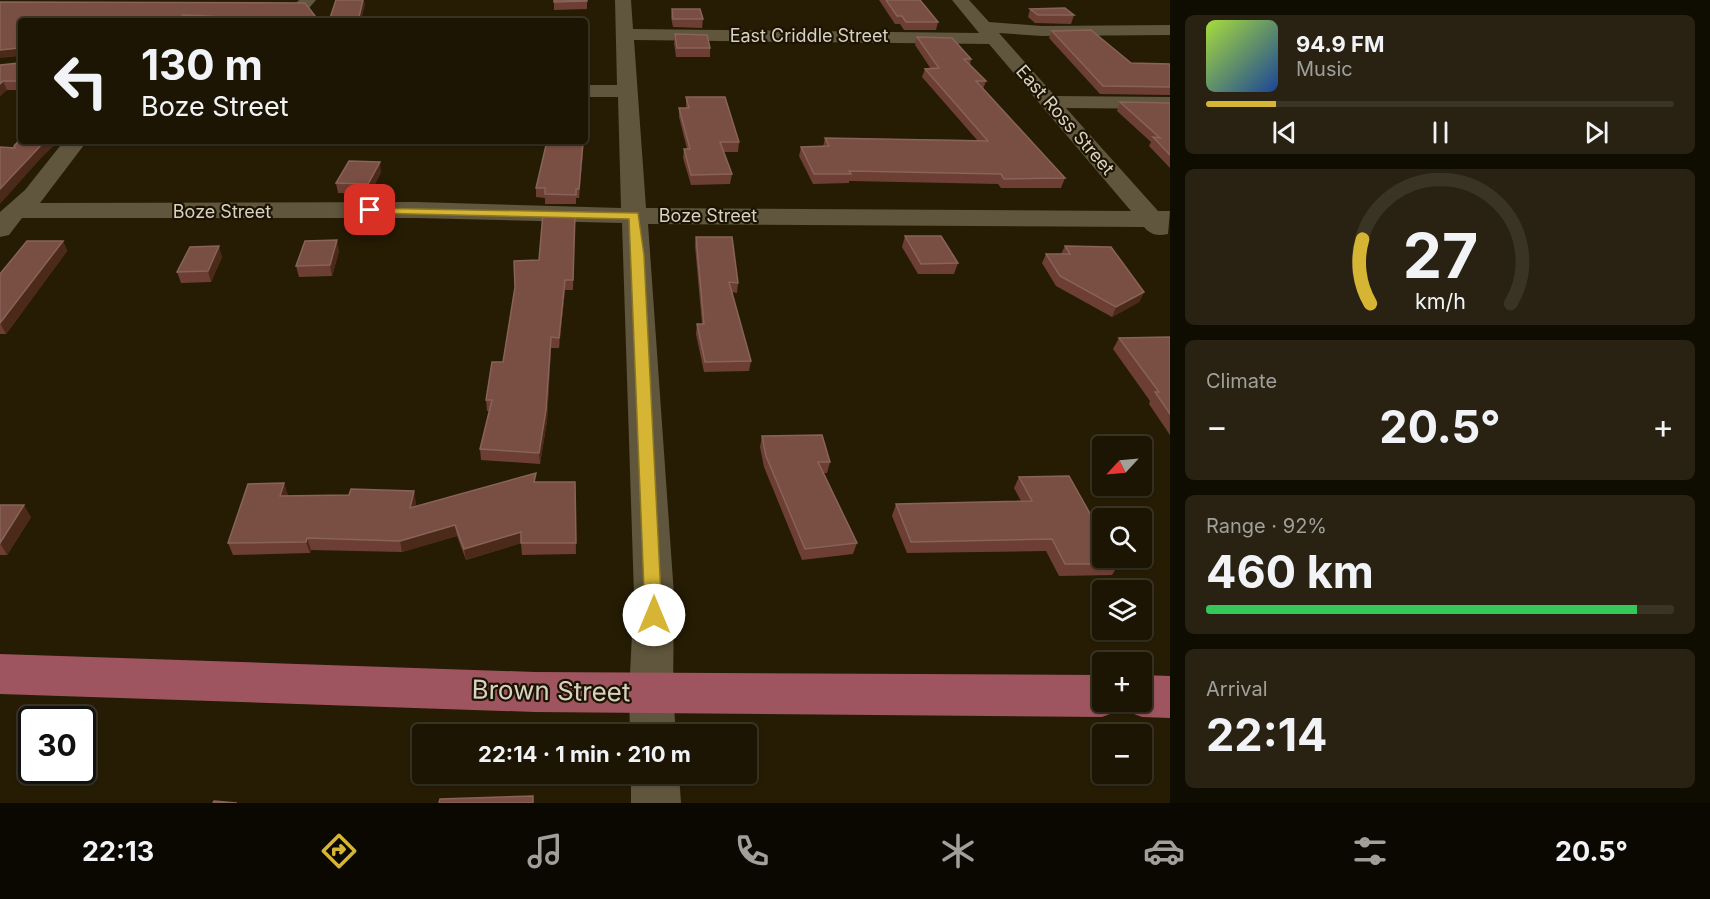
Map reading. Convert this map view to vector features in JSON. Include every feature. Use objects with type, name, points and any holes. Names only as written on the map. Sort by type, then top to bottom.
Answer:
[{"type":"main road","name":"Brown Street","points":[[0,674],[535,692],[652,714],[1092,696]]},
{"type":"main road","points":[[1152,696],[1170,697]]},
{"type":"street","points":[[622,0],[654,595],[652,714]]},
{"type":"street","name":"East Ross Street","points":[[960,0],[1050,102],[1160,218],[1170,241]]},
{"type":"street","points":[[281,5],[306,2]]},
{"type":"street","points":[[292,18],[306,2]]},
{"type":"street","name":"East Criddle Street","points":[[624,34],[1170,30]]},
{"type":"street","points":[[588,91],[627,91]]},
{"type":"street","points":[[1050,102],[1170,103]]},
{"type":"street","points":[[8,219],[34,195],[74,144]]},
{"type":"street","name":"Boze Street","points":[[8,219],[207,212],[417,210],[634,216],[1160,218]]},
{"type":"street","points":[[656,784],[657,803]]},
{"type":"building","points":[[336,0],[363,0],[359,18],[330,18]]},
{"type":"building","points":[[554,0],[587,0],[587,1],[554,2]]},
{"type":"building","points":[[886,0],[920,0],[938,22],[906,22],[902,16],[897,16]]},
{"type":"building","points":[[0,2],[305,3],[317,18],[183,15],[180,18],[18,18],[18,48],[0,50]]},
{"type":"building","points":[[1065,8],[1074,15],[1038,15],[1030,9]]},
{"type":"building","points":[[672,9],[700,9],[703,19],[673,19]]},
{"type":"building","points":[[1091,30],[1131,63],[1170,64],[1170,87],[1103,86],[1052,31]]},
{"type":"building","points":[[675,34],[707,35],[710,48],[677,48]]},
{"type":"building","points":[[917,37],[952,38],[971,59],[964,59],[986,81],[976,81],[1065,178],[1004,179],[1001,174],[849,171],[851,174],[814,174],[801,147],[829,146],[825,138],[988,141],[925,69],[939,68]]},
{"type":"building","points":[[18,63],[18,81],[3,81],[0,84],[0,65]]},
{"type":"building","points":[[686,97],[725,97],[739,142],[720,142],[732,174],[691,175],[684,149],[690,149],[679,108],[689,108]]},
{"type":"building","points":[[1120,102],[1170,103],[1170,155],[1153,137],[1160,138]]},
{"type":"building","points":[[18,141],[18,144],[42,144],[0,189],[0,147],[15,148]]},
{"type":"building","points":[[546,144],[583,144],[579,189],[576,189],[576,195],[545,194],[545,188],[536,188]]},
{"type":"building","points":[[349,161],[380,162],[368,184],[336,183]]},
{"type":"building","points":[[543,213],[575,214],[573,280],[565,280],[559,338],[551,337],[546,410],[539,453],[480,449],[492,400],[486,400],[492,362],[503,362],[515,287],[514,261],[539,260]]},
{"type":"building","points":[[905,236],[941,236],[958,263],[921,264]]},
{"type":"building","points":[[696,237],[732,237],[738,283],[729,282],[751,361],[705,362],[697,324],[704,324]]},
{"type":"building","points":[[337,240],[330,265],[296,266],[305,241]]},
{"type":"building","points":[[27,241],[63,241],[0,323],[0,274]]},
{"type":"building","points":[[219,246],[208,271],[177,272],[190,247]]},
{"type":"building","points":[[1065,246],[1111,247],[1144,292],[1116,307],[1060,276],[1046,254],[1070,254]]},
{"type":"building","points":[[1170,337],[1170,414],[1155,392],[1159,392],[1119,338]]},
{"type":"building","points":[[822,435],[830,462],[818,462],[857,543],[805,549],[766,456],[762,436]]},
{"type":"building","points":[[536,473],[534,482],[575,482],[576,543],[521,543],[521,532],[464,549],[455,525],[400,541],[307,538],[306,542],[228,543],[248,484],[284,483],[280,496],[349,495],[351,489],[414,491],[410,508]]},
{"type":"building","points":[[1069,476],[1092,517],[1092,564],[1065,564],[1052,539],[911,542],[896,504],[1032,501],[1019,477]]},
{"type":"building","points":[[0,505],[24,505],[0,543]]},
{"type":"building","points":[[533,796],[533,803],[439,803],[440,799]]},
{"type":"building","points":[[214,801],[237,803],[213,803]]},
{"type":"route","points":[[370,210],[543,212],[634,216],[638,255],[654,615]]}]
